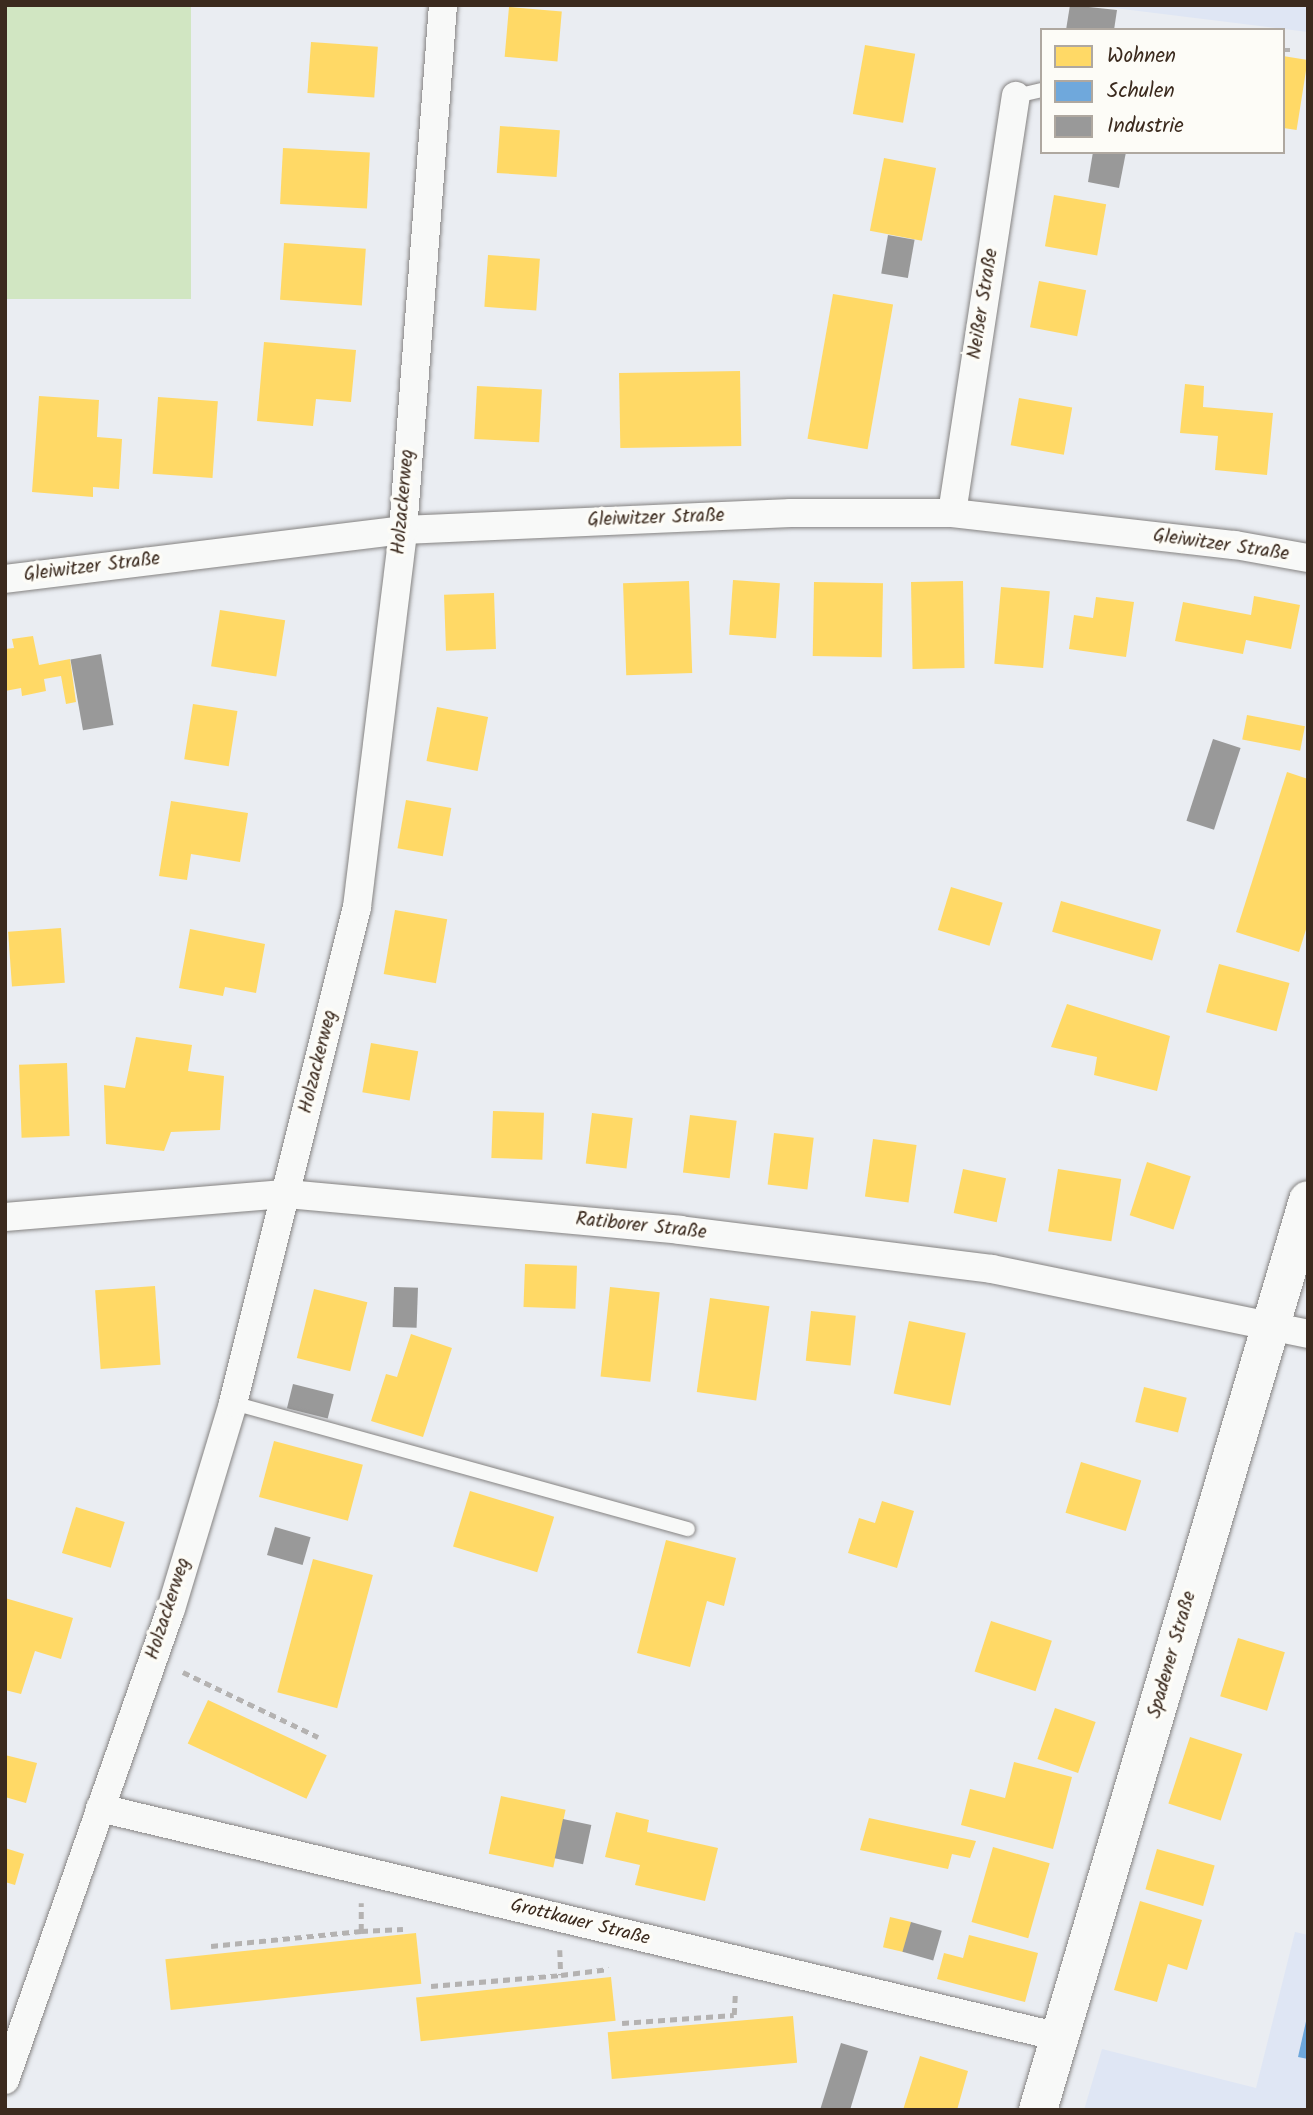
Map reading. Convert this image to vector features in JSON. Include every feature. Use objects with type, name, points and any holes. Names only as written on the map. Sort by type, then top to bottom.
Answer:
[{"type":"street","name":"Holzackerweg","points":[[5,2080],[154,1658],[233,1404],[357,908],[403,530],[443,5]]},
{"type":"street","name":"Neißer Straße","points":[[952,513],[1029,93]]},
{"type":"street","name":"Gleiwitzer Straße","points":[[5,579],[403,530],[791,513],[952,513],[1235,545],[1308,558]]},
{"type":"street","name":"Ratiborer Straße","points":[[5,1217],[286,1194],[680,1230],[992,1269],[1271,1323],[1308,1334]]},
{"type":"street","name":"Spadener Straße","points":[[1038,2110],[1308,1200]]},
{"type":"street","name":"Grottkauer Straße","points":[[100,1808],[1060,2037]]},
{"type":"lane","points":[[233,1404],[688,1529]]},
{"type":"path","points":[[1285,50],[1294,50]]},
{"type":"path","points":[[154,1658],[318,1737]]},
{"type":"path","points":[[361,1870],[361,1931]]},
{"type":"path","points":[[559,1918],[561,1975]]},
{"type":"path","points":[[211,1947],[403,1929]]},
{"type":"path","points":[[622,2023],[734,2015],[737,1961]]},
{"type":"path","points":[[431,1986],[609,1969]]},
{"type":"shaded area","points":[[1090,5],[1308,5],[1308,32]]},
{"type":"shaded area","points":[[1295,1932],[1308,1935],[1308,2110],[1084,2110],[1102,2049],[1256,2088]]},
{"type":"green space","points":[[5,5],[191,5],[191,299],[5,299]]},
{"type":"building: Wohnen","points":[[509,7],[562,12],[557,61],[505,57]]},
{"type":"building: Wohnen","points":[[311,42],[378,47],[374,98],[307,93]]},
{"type":"building: Wohnen","points":[[865,45],[915,54],[903,123],[853,114]]},
{"type":"building: Wohnen","points":[[1285,56],[1308,60],[1297,130],[1285,128]]},
{"type":"building: Wohnen","points":[[500,126],[560,130],[557,177],[497,173]]},
{"type":"building: Wohnen","points":[[283,148],[370,153],[367,208],[280,204]]},
{"type":"building: Wohnen","points":[[884,158],[936,168],[922,241],[870,231]]},
{"type":"building: Wohnen","points":[[1054,195],[1106,204],[1097,255],[1045,246]]},
{"type":"building: Wohnen","points":[[284,243],[366,249],[362,306],[280,300]]},
{"type":"building: Wohnen","points":[[488,255],[540,259],[536,311],[484,307]]},
{"type":"building: Wohnen","points":[[1039,281],[1086,290],[1077,336],[1030,327]]},
{"type":"building: Wohnen","points":[[833,294],[893,305],[868,449],[807,439]]},
{"type":"building: Wohnen","points":[[264,342],[356,350],[351,402],[316,399],[313,426],[257,421]]},
{"type":"building: Wohnen","points":[[740,371],[741,446],[620,448],[619,373]]},
{"type":"building: Wohnen","points":[[1185,384],[1204,386],[1203,407],[1273,413],[1267,475],[1215,470],[1218,436],[1180,433]]},
{"type":"building: Wohnen","points":[[477,386],[542,389],[539,442],[474,439]]},
{"type":"building: Wohnen","points":[[39,396],[99,400],[97,437],[122,439],[119,489],[93,487],[93,497],[32,492]]},
{"type":"building: Wohnen","points":[[158,397],[218,401],[212,478],[153,474]]},
{"type":"building: Wohnen","points":[[1019,398],[1072,407],[1064,455],[1011,445]]},
{"type":"building: Wohnen","points":[[733,580],[780,583],[776,638],[729,635]]},
{"type":"building: Wohnen","points":[[689,581],[692,673],[626,675],[623,583]]},
{"type":"building: Wohnen","points":[[963,581],[965,668],[913,669],[911,582]]},
{"type":"building: Wohnen","points":[[814,582],[883,583],[882,657],[813,656]]},
{"type":"building: Wohnen","points":[[1001,587],[1050,591],[1043,668],[994,664]]},
{"type":"building: Wohnen","points":[[494,593],[496,649],[446,651],[444,595]]},
{"type":"building: Wohnen","points":[[1254,596],[1300,605],[1291,649],[1246,640],[1243,654],[1175,641],[1183,602],[1251,615]]},
{"type":"building: Wohnen","points":[[1096,597],[1134,602],[1126,657],[1069,649],[1074,615],[1093,618]]},
{"type":"building: Wohnen","points":[[220,610],[285,620],[276,677],[211,666]]},
{"type":"building: Wohnen","points":[[33,636],[39,665],[70,659],[76,702],[66,704],[61,676],[44,679],[46,691],[22,696],[21,688],[5,691],[5,649],[14,648],[12,639]]},
{"type":"building: Wohnen","points":[[193,704],[237,711],[229,766],[184,759]]},
{"type":"building: Wohnen","points":[[437,707],[488,717],[478,771],[427,761]]},
{"type":"building: Wohnen","points":[[1247,715],[1305,726],[1300,751],[1242,740]]},
{"type":"building: Wohnen","points":[[1287,772],[1308,779],[1308,923],[1299,952],[1236,932]]},
{"type":"building: Wohnen","points":[[406,800],[451,808],[443,856],[397,848]]},
{"type":"building: Wohnen","points":[[171,801],[248,813],[240,862],[191,854],[187,880],[159,876]]},
{"type":"building: Wohnen","points":[[951,887],[1003,903],[989,946],[938,930]]},
{"type":"building: Wohnen","points":[[1061,901],[1161,930],[1152,960],[1052,932]]},
{"type":"building: Wohnen","points":[[395,910],[447,919],[436,983],[384,974]]},
{"type":"building: Wohnen","points":[[61,928],[65,983],[12,987],[8,932]]},
{"type":"building: Wohnen","points":[[190,929],[265,944],[256,993],[225,987],[223,996],[179,988]]},
{"type":"building: Wohnen","points":[[1219,964],[1290,983],[1277,1031],[1206,1012]]},
{"type":"building: Wohnen","points":[[1067,1004],[1170,1036],[1157,1091],[1094,1075],[1097,1057],[1051,1047]]},
{"type":"building: Wohnen","points":[[136,1037],[192,1045],[188,1071],[224,1076],[220,1130],[171,1132],[164,1151],[106,1144],[104,1085],[125,1088]]},
{"type":"building: Wohnen","points":[[371,1043],[418,1051],[410,1101],[362,1092]]},
{"type":"building: Wohnen","points":[[67,1063],[70,1136],[22,1138],[19,1065]]},
{"type":"building: Wohnen","points":[[493,1111],[544,1113],[542,1160],[491,1158]]},
{"type":"building: Wohnen","points":[[592,1113],[633,1118],[626,1169],[586,1164]]},
{"type":"building: Wohnen","points":[[690,1115],[737,1121],[730,1178],[683,1173]]},
{"type":"building: Wohnen","points":[[774,1133],[814,1138],[807,1189],[768,1185]]},
{"type":"building: Wohnen","points":[[873,1139],[917,1145],[908,1203],[865,1196]]},
{"type":"building: Wohnen","points":[[1147,1162],[1191,1176],[1173,1229],[1130,1215]]},
{"type":"building: Wohnen","points":[[963,1169],[1006,1178],[997,1222],[954,1213]]},
{"type":"building: Wohnen","points":[[1058,1169],[1121,1179],[1111,1241],[1048,1231]]},
{"type":"building: Wohnen","points":[[525,1264],[577,1266],[575,1309],[523,1307]]},
{"type":"building: Wohnen","points":[[155,1286],[161,1365],[101,1369],[95,1290]]},
{"type":"building: Wohnen","points":[[610,1287],[660,1292],[650,1382],[601,1377]]},
{"type":"building: Wohnen","points":[[314,1289],[367,1302],[350,1371],[297,1358]]},
{"type":"building: Wohnen","points":[[710,1298],[769,1306],[756,1400],[697,1392]]},
{"type":"building: Wohnen","points":[[811,1311],[856,1316],[851,1365],[806,1361]]},
{"type":"building: Wohnen","points":[[909,1321],[966,1333],[950,1405],[894,1393]]},
{"type":"building: Wohnen","points":[[411,1334],[452,1348],[423,1437],[371,1421],[386,1374],[397,1377]]},
{"type":"building: Wohnen","points":[[1144,1387],[1187,1398],[1178,1433],[1135,1422]]},
{"type":"building: Wohnen","points":[[274,1441],[363,1465],[348,1521],[259,1497]]},
{"type":"building: Wohnen","points":[[1081,1462],[1141,1480],[1126,1531],[1066,1513]]},
{"type":"building: Wohnen","points":[[470,1491],[554,1517],[537,1572],[453,1546]]},
{"type":"building: Wohnen","points":[[882,1501],[914,1511],[897,1568],[848,1553],[859,1518],[875,1523]]},
{"type":"building: Wohnen","points":[[76,1507],[125,1522],[111,1568],[62,1553]]},
{"type":"building: Wohnen","points":[[666,1540],[736,1558],[724,1606],[707,1601],[690,1667],[637,1653]]},
{"type":"building: Wohnen","points":[[313,1559],[373,1575],[337,1708],[277,1692]]},
{"type":"building: Wohnen","points":[[5,1598],[73,1618],[61,1659],[35,1651],[21,1694],[5,1690]]},
{"type":"building: Wohnen","points":[[991,1621],[1052,1641],[1035,1691],[975,1671]]},
{"type":"building: Wohnen","points":[[1238,1638],[1285,1652],[1267,1711],[1220,1696]]},
{"type":"building: Wohnen","points":[[208,1700],[327,1755],[306,1799],[188,1744]]},
{"type":"building: Wohnen","points":[[1055,1708],[1096,1722],[1078,1773],[1037,1759]]},
{"type":"building: Wohnen","points":[[1190,1737],[1242,1754],[1221,1821],[1168,1804]]},
{"type":"building: Wohnen","points":[[5,1755],[37,1763],[26,1803],[5,1797]]},
{"type":"building: Wohnen","points":[[1014,1762],[1072,1777],[1053,1849],[961,1825],[970,1789],[1005,1798]]},
{"type":"building: Wohnen","points":[[501,1796],[566,1810],[553,1867],[489,1854]]},
{"type":"building: Wohnen","points":[[616,1812],[649,1820],[647,1832],[718,1848],[705,1901],[635,1885],[640,1865],[605,1857]]},
{"type":"building: Wohnen","points":[[869,1818],[976,1841],[970,1858],[952,1854],[948,1869],[860,1850]]},
{"type":"building: Wohnen","points":[[993,1847],[1050,1863],[1028,1938],[972,1922]]},
{"type":"building: Wohnen","points":[[5,1848],[24,1854],[15,1885],[5,1882]]},
{"type":"building: Wohnen","points":[[1157,1849],[1215,1866],[1203,1906],[1145,1889]]},
{"type":"building: Wohnen","points":[[1140,1901],[1202,1920],[1187,1970],[1168,1964],[1157,2002],[1114,1990]]},
{"type":"building: Wohnen","points":[[890,1917],[911,1922],[904,1952],[883,1947]]},
{"type":"building: Wohnen","points":[[416,1933],[421,1984],[171,2010],[165,1959]]},
{"type":"building: Wohnen","points":[[969,1935],[1038,1953],[1025,2002],[937,1979],[944,1953],[963,1958]]},
{"type":"building: Wohnen","points":[[611,1977],[616,2021],[421,2041],[416,1997]]},
{"type":"building: Wohnen","points":[[793,2016],[797,2063],[612,2079],[608,2032]]},
{"type":"building: Wohnen","points":[[920,2056],[968,2071],[957,2110],[903,2110]]},
{"type":"building: Schulen","points":[[1308,2017],[1308,2059],[1298,2057]]},
{"type":"building: Industrie","points":[[1070,5],[1117,10],[1114,28],[1066,28]]},
{"type":"building: Industrie","points":[[1093,154],[1126,154],[1119,188],[1088,182]]},
{"type":"building: Industrie","points":[[888,235],[915,240],[908,278],[881,273]]},
{"type":"building: Industrie","points":[[101,654],[114,725],[83,730],[70,659]]},
{"type":"building: Industrie","points":[[1213,739],[1241,748],[1214,830],[1186,821]]},
{"type":"building: Industrie","points":[[394,1287],[418,1288],[417,1328],[393,1327]]},
{"type":"building: Industrie","points":[[293,1384],[334,1394],[328,1418],[287,1408]]},
{"type":"building: Industrie","points":[[275,1527],[311,1537],[303,1565],[267,1555]]},
{"type":"building: Industrie","points":[[563,1819],[591,1825],[583,1864],[555,1858]]},
{"type":"building: Industrie","points":[[911,1922],[942,1931],[933,1961],[902,1952]]},
{"type":"building: Industrie","points":[[841,2043],[868,2051],[850,2110],[820,2110]]}]
